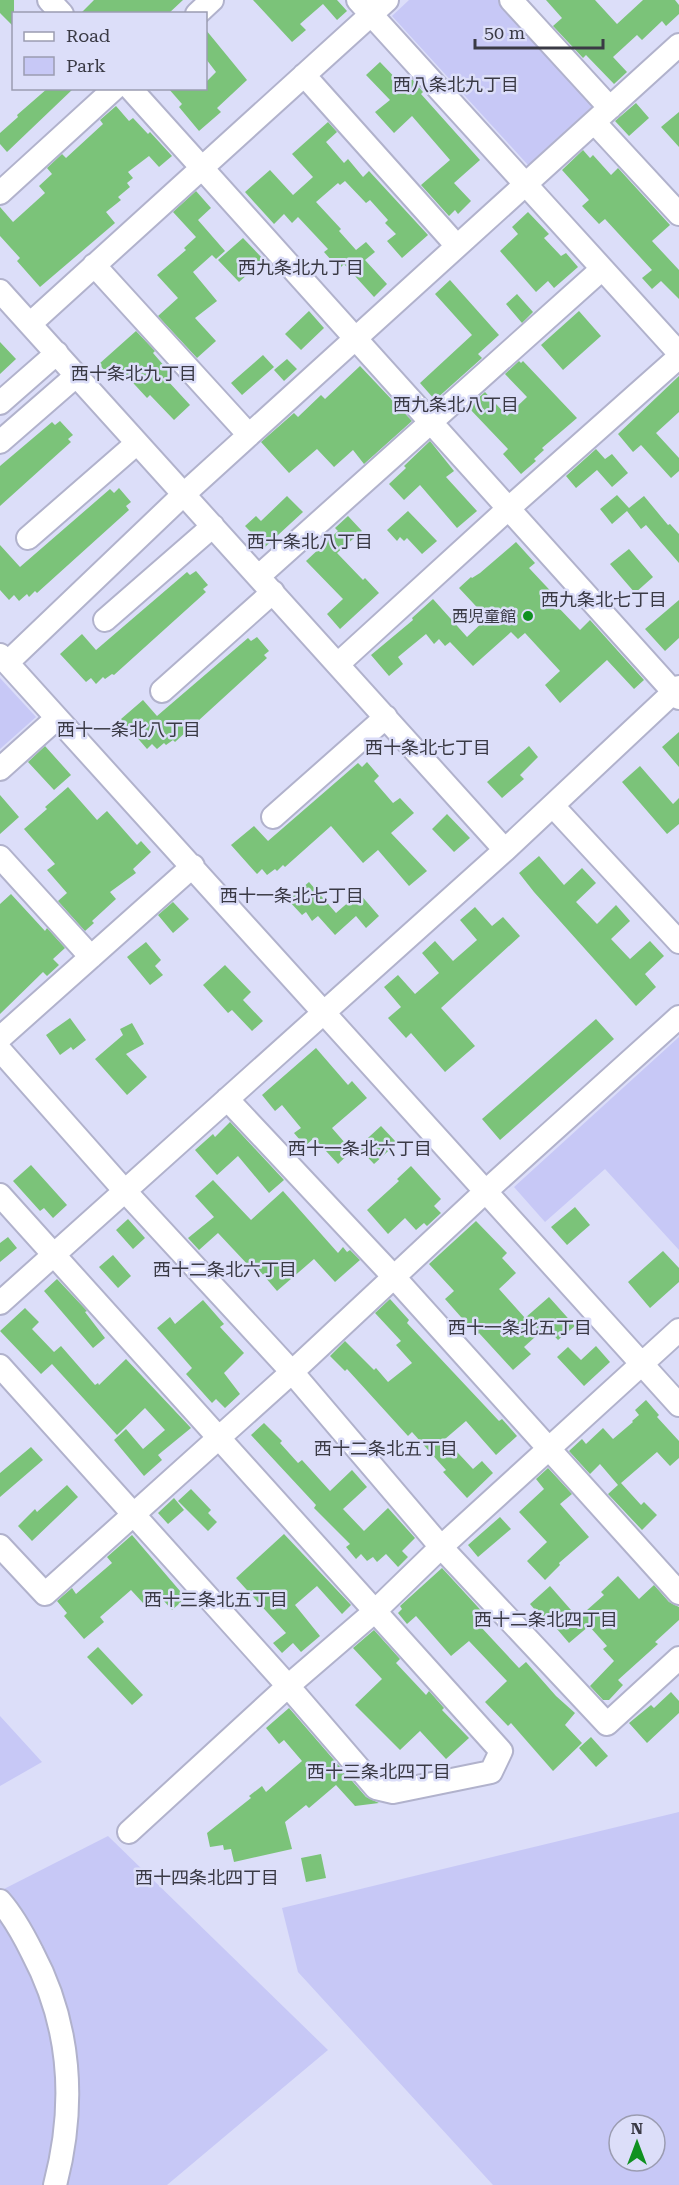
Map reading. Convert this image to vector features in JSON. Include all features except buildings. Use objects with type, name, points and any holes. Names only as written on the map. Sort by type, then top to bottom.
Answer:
[{"type":"street","points":[[49,0],[60,12]]},
{"type":"street","points":[[199,12],[212,0]]},
{"type":"street","points":[[511,0],[679,214]]},
{"type":"street","points":[[30,324],[304,75],[372,5],[525,184],[679,355],[338,664]]},
{"type":"street","points":[[679,45],[4,659],[679,1406]]},
{"type":"street","points":[[304,75],[458,246]]},
{"type":"street","points":[[5,179],[113,90]]},
{"type":"street","points":[[0,1303],[505,850],[677,692],[132,90]]},
{"type":"street","points":[[94,265],[249,435]]},
{"type":"street","points":[[162,691],[266,584],[431,422],[602,269]]},
{"type":"street","points":[[0,291],[505,850]]},
{"type":"street","points":[[0,403],[57,353]]},
{"type":"street","points":[[0,442],[77,375]]},
{"type":"street","points":[[28,538],[137,442]]},
{"type":"street","points":[[105,620],[213,526]]},
{"type":"street","points":[[0,769],[57,717]]},
{"type":"street","points":[[273,818],[386,717]]},
{"type":"street","points":[[553,806],[679,942]]},
{"type":"street","points":[[0,857],[91,957]]},
{"type":"street","points":[[0,1038],[193,866]]},
{"type":"street","points":[[0,1546],[45,1594],[292,1372],[486,1191],[679,1017]]},
{"type":"street","points":[[0,1050],[124,1190],[292,1372],[441,1547],[607,1724],[679,1658]]},
{"type":"street","points":[[227,1099],[394,1277],[679,1593]]},
{"type":"street","points":[[0,1195],[501,1751],[491,1772],[393,1792],[376,1788],[288,1686],[0,1366]]},
{"type":"street","points":[[129,1832],[288,1686],[374,1612],[441,1547],[679,1330]]},
{"type":"street","points":[[0,1901],[19,1927],[38,1963],[54,2005],[65,2045],[67,2100],[64,2144],[55,2185]]},
{"type":"green space","points":[[409,0],[501,0],[595,104],[528,165],[392,16]]},
{"type":"green space","points":[[0,678],[36,717],[0,749]]},
{"type":"green space","points":[[679,1037],[679,1250],[605,1169],[545,1222],[514,1187]]},
{"type":"green space","points":[[0,1716],[42,1762],[0,1786]]},
{"type":"green space","points":[[679,1812],[679,2185],[493,2185],[298,1972],[282,1908]]},
{"type":"green space","points":[[108,1836],[328,2050],[167,2185],[0,2185],[0,1891]]},
{"type":"place","name":"西児童館","points":[[528,616]]},
{"type":"district","name":"西八条北九丁目","points":[[456,85]]},
{"type":"district","name":"西九条北九丁目","points":[[301,268]]},
{"type":"district","name":"西十条北九丁目","points":[[134,374]]},
{"type":"district","name":"西九条北八丁目","points":[[456,405]]},
{"type":"district","name":"西十条北八丁目","points":[[310,542]]},
{"type":"district","name":"西九条北七丁目","points":[[604,600]]},
{"type":"district","name":"西十一条北八丁目","points":[[129,730]]},
{"type":"district","name":"西十条北七丁目","points":[[428,748]]},
{"type":"district","name":"西十一条北七丁目","points":[[292,896]]},
{"type":"district","name":"西十一条北六丁目","points":[[360,1149]]},
{"type":"district","name":"西十二条北六丁目","points":[[225,1270]]},
{"type":"district","name":"西十一条北五丁目","points":[[520,1328]]},
{"type":"district","name":"西十二条北五丁目","points":[[386,1449]]},
{"type":"district","name":"西十三条北五丁目","points":[[216,1600]]},
{"type":"district","name":"西十二条北四丁目","points":[[546,1620]]},
{"type":"district","name":"西十三条北四丁目","points":[[379,1772]]},
{"type":"district","name":"西十四条北四丁目","points":[[207,1878]]}]
